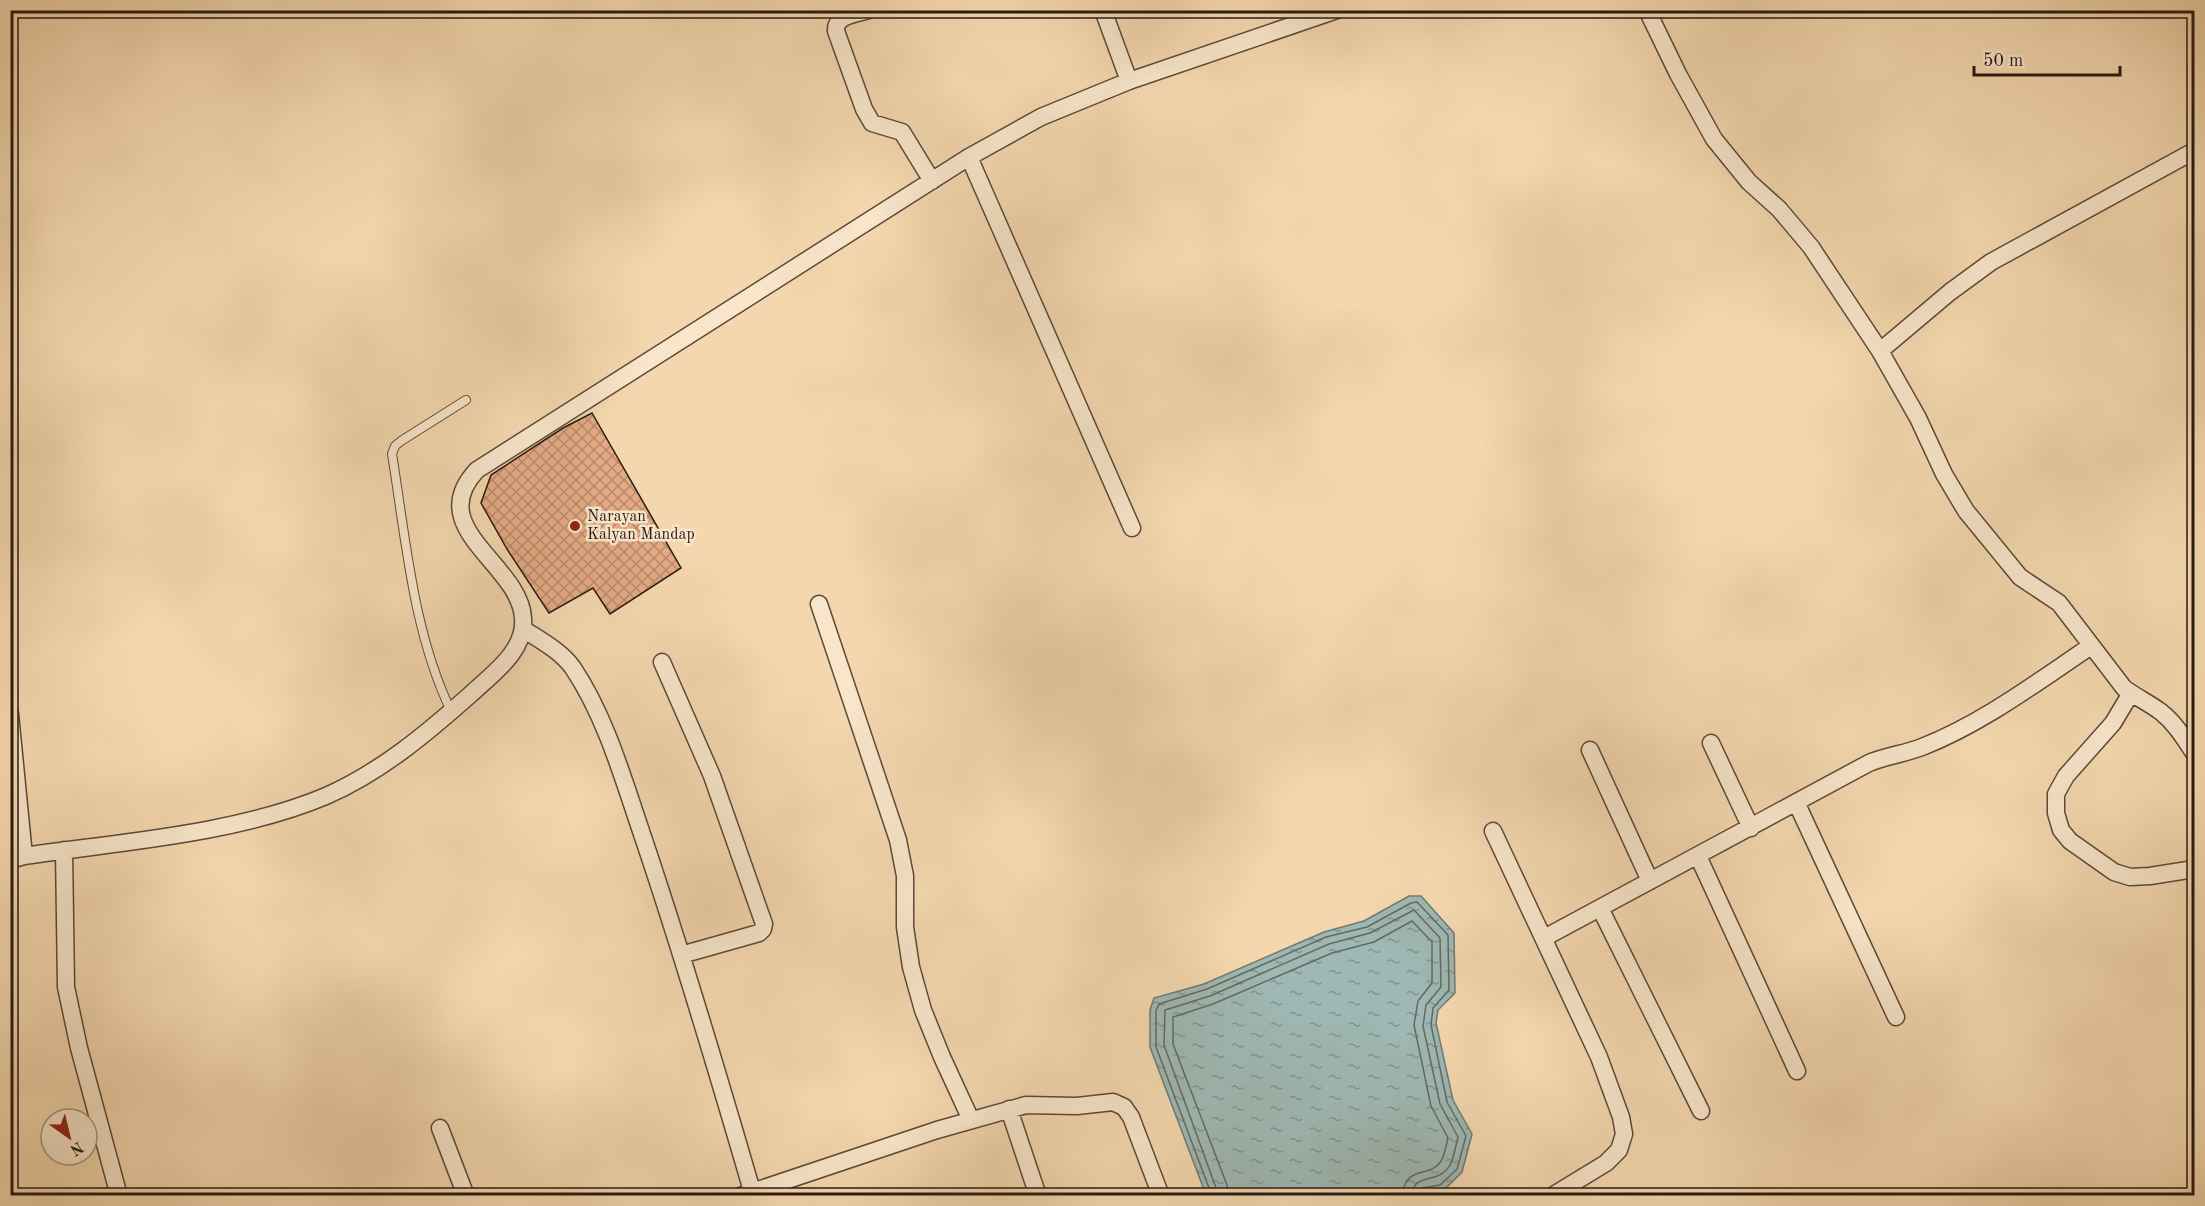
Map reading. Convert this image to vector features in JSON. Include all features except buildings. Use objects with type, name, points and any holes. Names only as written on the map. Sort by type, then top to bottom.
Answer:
[{"type":"street","points":[[869,10],[839,19],[836,24],[836,31],[864,109],[872,123],[902,132],[932,181]]},
{"type":"street","points":[[1103,10],[1129,81]]},
{"type":"street","points":[[10,714],[17,858],[174,836],[293,808],[328,795],[373,771],[423,736],[503,664],[516,647],[523,629],[524,616],[513,591],[466,527],[460,512],[460,498],[466,482],[477,470],[969,157],[1041,117],[1129,81],[1337,10]]},
{"type":"street","points":[[1647,10],[1678,74],[1714,139],[1749,182],[1779,209],[1811,247],[1880,351],[1918,418],[1944,474],[1966,511],[2020,577],[2059,603],[2114,677],[2131,693],[2160,712],[2177,727],[2194,753]]},
{"type":"street","points":[[1880,351],[1950,292],[1991,262],[2194,151]]},
{"type":"street","points":[[969,157],[1132,528]]},
{"type":"street","points":[[819,604],[898,840],[905,876],[904,927],[911,967],[923,1010],[971,1120]]},
{"type":"street","points":[[523,629],[552,648],[571,666],[587,692],[606,733],[681,955],[756,1192],[1009,1109],[1026,1105],[1077,1106],[1113,1102],[1124,1107],[1131,1117],[1161,1196]]},
{"type":"street","points":[[1544,938],[1797,804],[1869,763],[1920,748],[2001,706],[2091,646]]},
{"type":"street","points":[[662,662],[712,776],[764,924],[759,933],[681,955]]},
{"type":"street","points":[[2131,693],[2107,730],[2066,776],[2056,794],[2056,813],[2061,830],[2070,841],[2114,872],[2130,877],[2194,869]]},
{"type":"street","points":[[1711,743],[1750,828]]},
{"type":"street","points":[[1590,750],[1650,881]]},
{"type":"street","points":[[1797,804],[1896,1017]]},
{"type":"street","points":[[1493,831],[1599,1058],[1622,1117],[1624,1134],[1619,1150],[1606,1163],[1552,1196]]},
{"type":"street","points":[[64,850],[66,987],[79,1048],[118,1196]]},
{"type":"street","points":[[1698,856],[1797,1071]]},
{"type":"street","points":[[1600,908],[1701,1111]]},
{"type":"street","points":[[1009,1109],[1038,1196]]},
{"type":"street","points":[[440,1128],[465,1196]]},
{"type":"lane","points":[[451,711],[431,661],[415,601],[392,454],[401,441],[466,400]]},
{"type":"water","points":[[1409,896],[1421,896],[1454,933],[1455,993],[1438,1010],[1436,1023],[1453,1100],[1472,1134],[1462,1172],[1443,1191],[1394,1196],[1206,1195],[1150,1047],[1150,1010],[1154,998],[1204,984],[1324,932],[1364,921]]},
{"type":"place","name":"Narayan Kalyan Mandap","points":[[575,526]]}]
